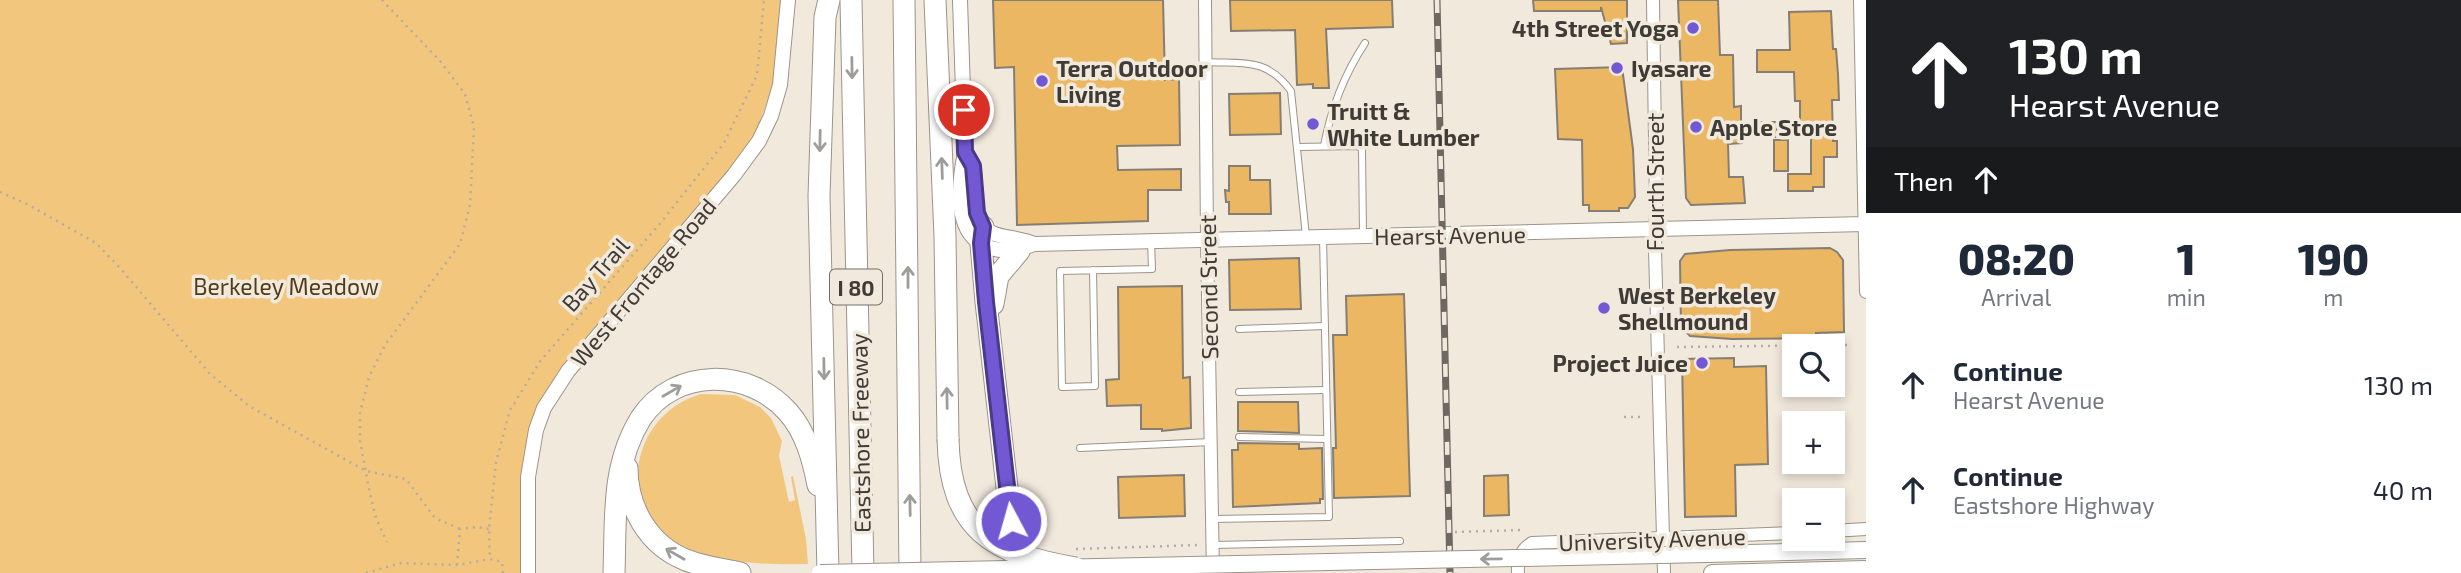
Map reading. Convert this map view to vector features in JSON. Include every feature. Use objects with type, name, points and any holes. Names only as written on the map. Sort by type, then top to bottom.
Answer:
[{"type":"highway","points":[[825,569],[819,196],[825,17],[830,0]]},
{"type":"highway","name":"Eastshore Freeway","points":[[851,0],[863,573]]},
{"type":"highway","name":"I 80","points":[[904,0],[910,573]]},
{"type":"highway","points":[[935,0],[945,236],[948,439],[954,485],[966,514],[978,530],[993,542],[1010,551],[1074,558]]},
{"type":"highway","points":[[982,235],[986,302],[1016,573]]},
{"type":"highway","points":[[994,358],[994,287],[1002,270],[1026,247]]},
{"type":"highway","points":[[614,573],[617,481],[630,443],[646,411],[660,398],[682,385],[706,379],[728,379],[751,385],[767,393],[794,419],[806,444],[817,483],[825,569]]},
{"type":"highway","points":[[630,443],[627,471],[631,499],[639,519],[653,537],[673,554],[684,559],[740,573]]},
{"type":"main road","name":"University Avenue","points":[[825,569],[1074,558],[1706,554],[1866,550]]},
{"type":"main road","name":"University Avenue","points":[[1712,573],[1866,569]]},
{"type":"street","name":"West Frontage Road","points":[[528,573],[528,477],[536,430],[544,408],[568,371],[759,141],[771,116],[780,85],[788,0]]},
{"type":"street","points":[[960,0],[965,152],[962,167],[962,218],[972,235],[982,235]]},
{"type":"street","name":"Second Street","points":[[1205,0],[1213,573]]},
{"type":"street","name":"Fourth Street","points":[[1653,0],[1664,573]]},
{"type":"street","points":[[1860,0],[1866,292]]},
{"type":"street","name":"Hearst Avenue","points":[[982,235],[993,250],[1151,241],[1865,224]]},
{"type":"street","points":[[1845,531],[1866,530]]},
{"type":"street","name":"University Avenue","points":[[1518,573],[1519,555],[1532,543],[1782,534]]},
{"type":"lane","points":[[1324,146],[1330,116],[1350,65],[1365,43]]},
{"type":"lane","points":[[1206,62],[1245,62],[1261,65],[1284,81],[1291,91],[1306,238]]},
{"type":"lane","points":[[1297,147],[1358,146],[1362,149],[1363,237]]},
{"type":"lane","points":[[1212,519],[1329,517],[1323,237]]},
{"type":"lane","points":[[1093,270],[1095,386],[1062,387],[1060,271],[1093,270],[1152,269],[1151,241]]},
{"type":"lane","points":[[1239,329],[1325,326]]},
{"type":"lane","points":[[1239,392],[1326,390]]},
{"type":"lane","points":[[1239,437],[1327,439]]},
{"type":"lane","points":[[1080,448],[1211,442]]},
{"type":"lane","points":[[1213,545],[1400,541]]},
{"type":"path","points":[[382,0],[440,61],[465,94],[474,127],[470,205],[460,244],[385,345],[369,377],[360,413],[360,441],[366,471],[376,518],[387,542]]},
{"type":"path","name":"Bay Trail","points":[[490,559],[489,529],[496,462],[510,410],[541,360],[658,226],[724,143],[757,75],[764,0]]},
{"type":"path","points":[[0,192],[96,243],[210,374],[249,406],[366,471],[406,479],[435,518],[460,529],[489,529]]},
{"type":"path","points":[[1677,347],[1848,345]]},
{"type":"path","points":[[1624,417],[1646,417]]},
{"type":"path","points":[[457,565],[460,529]]},
{"type":"path","points":[[1455,532],[1521,530]]},
{"type":"path","points":[[1074,558],[1213,545]]},
{"type":"path","points":[[366,573],[401,563],[457,565],[490,559],[502,562],[503,573]]},
{"type":"green space","name":"Berkeley Meadow","points":[[0,0],[781,0],[773,84],[759,124],[766,128],[591,343],[536,430],[528,573],[0,573]]},
{"type":"green space","points":[[701,394],[735,395],[760,407],[771,418],[782,441],[779,456],[789,502],[795,500],[793,476],[806,539],[808,564],[756,563],[703,554],[673,540],[654,523],[643,503],[638,481],[640,459],[647,438],[660,419],[678,404]]},
{"type":"building","points":[[993,0],[1163,0],[1165,80],[1179,79],[1180,145],[1117,146],[1118,170],[1181,169],[1181,190],[1148,190],[1148,221],[1017,225],[1014,67],[995,68]]},
{"type":"building","points":[[1230,0],[1392,0],[1393,27],[1326,29],[1329,88],[1313,88],[1313,84],[1297,85],[1295,30],[1231,31]]},
{"type":"building","points":[[1533,0],[1627,0],[1627,43],[1611,44],[1601,7],[1601,11],[1534,11]]},
{"type":"building","points":[[1678,0],[1718,0],[1720,55],[1733,55],[1734,107],[1741,106],[1741,122],[1777,122],[1777,137],[1742,137],[1742,143],[1728,144],[1729,177],[1743,177],[1745,203],[1691,205],[1686,198]]},
{"type":"building","points":[[1831,11],[1833,49],[1836,49],[1838,74],[1839,100],[1832,100],[1833,141],[1837,141],[1837,157],[1824,157],[1824,187],[1813,187],[1813,191],[1788,191],[1788,174],[1811,174],[1811,136],[1800,136],[1800,101],[1795,101],[1794,72],[1757,72],[1757,50],[1790,50],[1789,12]]},
{"type":"building","points":[[1622,67],[1633,149],[1635,197],[1628,208],[1619,208],[1619,211],[1589,211],[1589,205],[1583,205],[1582,140],[1558,139],[1555,69]]},
{"type":"building","points":[[1280,93],[1281,134],[1230,135],[1229,94]]},
{"type":"building","points":[[1774,140],[1788,140],[1788,171],[1774,171]]},
{"type":"building","points":[[1229,166],[1250,166],[1250,180],[1270,180],[1271,214],[1229,214],[1225,190],[1229,191]]},
{"type":"building","points":[[1830,248],[1837,252],[1843,260],[1844,332],[1782,334],[1782,338],[1690,336],[1681,326],[1680,261],[1685,254],[1730,250]]},
{"type":"building","points":[[1299,258],[1301,309],[1230,310],[1229,260]]},
{"type":"building","points":[[1182,286],[1183,378],[1190,377],[1191,428],[1162,431],[1141,429],[1141,405],[1107,406],[1106,380],[1119,379],[1118,287]]},
{"type":"building","points":[[1404,294],[1410,496],[1334,498],[1333,448],[1336,448],[1333,335],[1347,335],[1346,296]]},
{"type":"building","points":[[1734,358],[1734,367],[1766,366],[1768,464],[1735,465],[1736,516],[1685,517],[1682,359]]},
{"type":"building","points":[[1238,402],[1298,402],[1299,433],[1238,431]]},
{"type":"building","points":[[1238,443],[1299,444],[1299,449],[1322,448],[1323,499],[1320,499],[1320,503],[1233,507],[1232,450],[1238,450]]},
{"type":"building","points":[[1184,475],[1185,516],[1119,518],[1118,477]]},
{"type":"building","points":[[1508,475],[1509,515],[1484,516],[1484,476]]},
{"type":"railway","points":[[1437,0],[1450,573]]},
{"type":"place","name":"4th Street Yoga","points":[[1693,28]]},
{"type":"place","name":"Iyasare","points":[[1617,68]]},
{"type":"place","name":"Terra Outdoor Living","points":[[1042,81]]},
{"type":"place","name":"Truitt & White Lumber","points":[[1313,124]]},
{"type":"place","name":"Apple Store","points":[[1696,127]]},
{"type":"place","name":"West Berkeley Shellmound","points":[[1604,308]]},
{"type":"place","name":"Project Juice","points":[[1702,363]]},
{"type":"route","points":[[964,110],[965,152],[973,166],[977,213],[983,227],[981,243],[986,302],[1011,521]]}]
